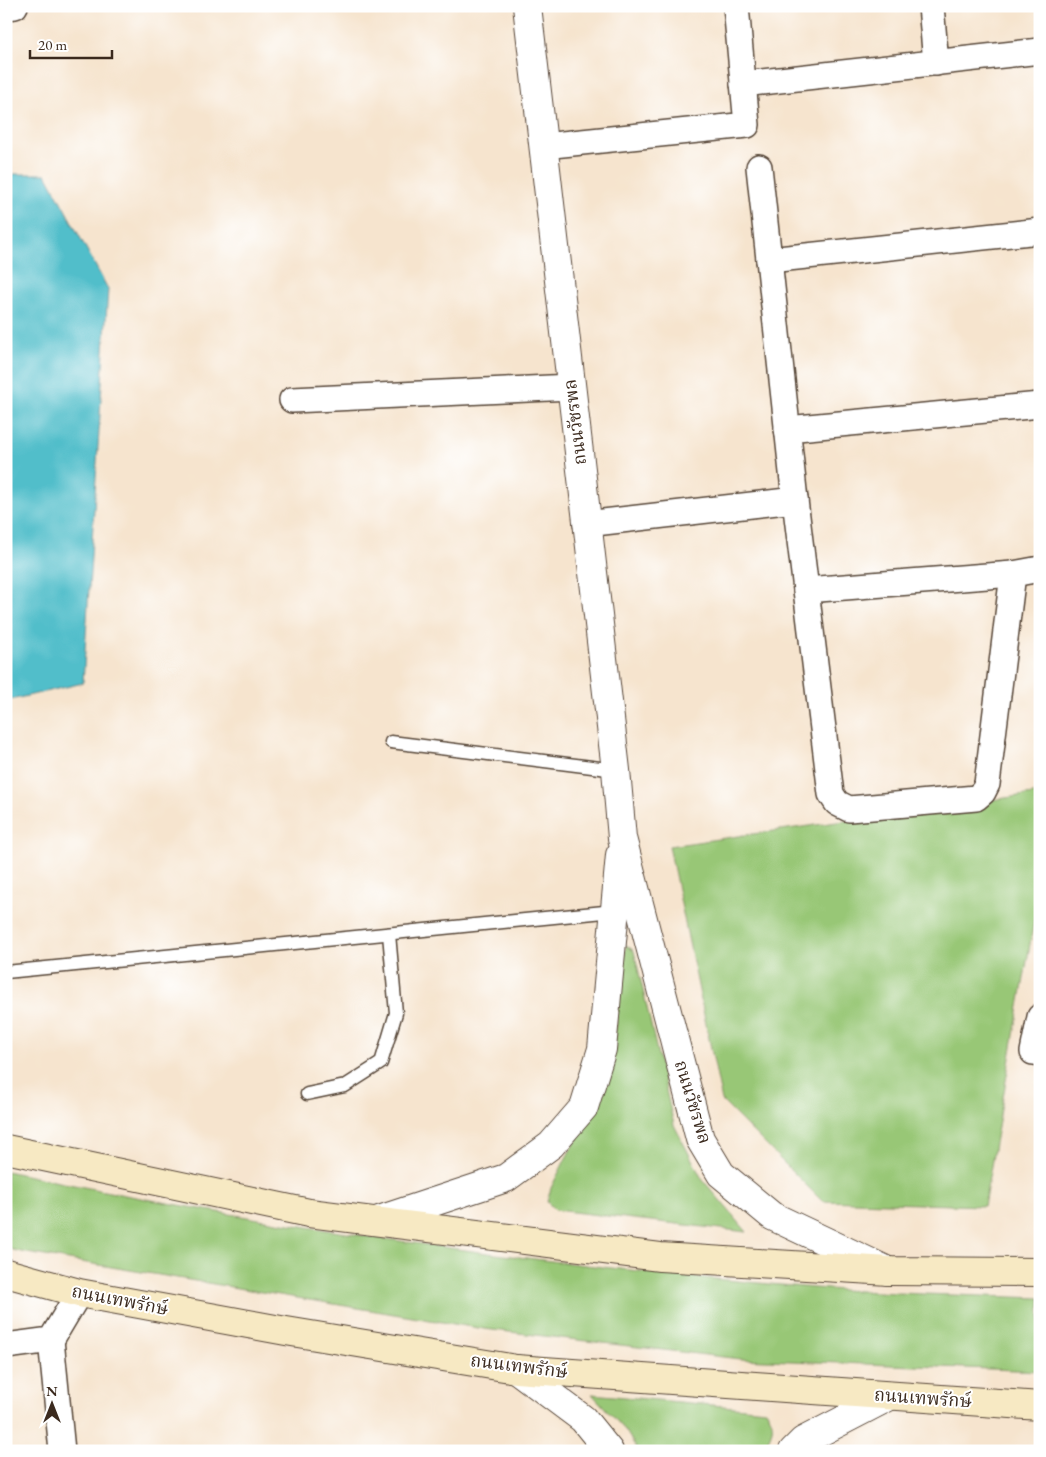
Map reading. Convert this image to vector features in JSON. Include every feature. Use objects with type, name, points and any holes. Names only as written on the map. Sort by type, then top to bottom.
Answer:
[{"type":"main road","points":[[6,1149],[309,1213],[379,1220],[660,1257],[889,1271],[1040,1272]]},
{"type":"main road","name":"ถนนเทพรักษ์","points":[[6,1273],[79,1293],[286,1331],[516,1369],[1040,1406]]},
{"type":"street","points":[[6,7],[15,6]]},
{"type":"street","name":"ถนนวัชรพล","points":[[527,6],[616,770],[622,838],[700,1139],[721,1174],[772,1216],[889,1271]]},
{"type":"street","points":[[543,146],[747,125],[736,6]]},
{"type":"street","points":[[931,6],[936,63]]},
{"type":"street","points":[[743,84],[1040,51]]},
{"type":"street","points":[[759,167],[795,500],[831,794],[837,803],[849,809],[976,798],[984,792],[987,784],[1013,574]]},
{"type":"street","points":[[769,260],[1040,231]]},
{"type":"street","points":[[292,400],[571,387]]},
{"type":"street","points":[[787,428],[1040,405]]},
{"type":"street","points":[[586,524],[795,500]]},
{"type":"street","points":[[806,590],[1013,574],[1040,569]]},
{"type":"street","name":"ถนนวัชรพล","points":[[379,1220],[506,1178],[552,1145],[584,1107],[602,1049],[622,838]]},
{"type":"street","points":[[1040,1017],[1034,1052],[1040,1053]]},
{"type":"street","points":[[62,1451],[51,1340],[79,1293]]},
{"type":"street","points":[[6,1346],[51,1340]]},
{"type":"street","points":[[516,1369],[583,1419],[609,1451]]},
{"type":"street","points":[[793,1451],[803,1441],[888,1396]]},
{"type":"lane","points":[[391,742],[616,770]]},
{"type":"lane","points":[[6,972],[614,911]]},
{"type":"lane","points":[[307,1094],[345,1086],[380,1063],[396,1013],[389,934]]},
{"type":"green space","points":[[1040,793],[1040,887],[984,1206],[822,1201],[722,1101],[669,846]]},
{"type":"green space","points":[[626,945],[634,951],[674,1125],[702,1179],[747,1232],[555,1210],[547,1202],[551,1188],[567,1156],[603,1094],[616,1028]]},
{"type":"green space","points":[[6,1171],[207,1210],[308,1227],[510,1256],[713,1279],[815,1288],[1040,1298],[1040,1371],[740,1359],[484,1329],[21,1252],[6,1248]]},
{"type":"green space","points":[[592,1394],[766,1410],[772,1421],[772,1430],[762,1451],[638,1451],[626,1431]]},
{"type":"water","points":[[6,174],[46,174],[108,289],[83,683],[6,701]]}]
